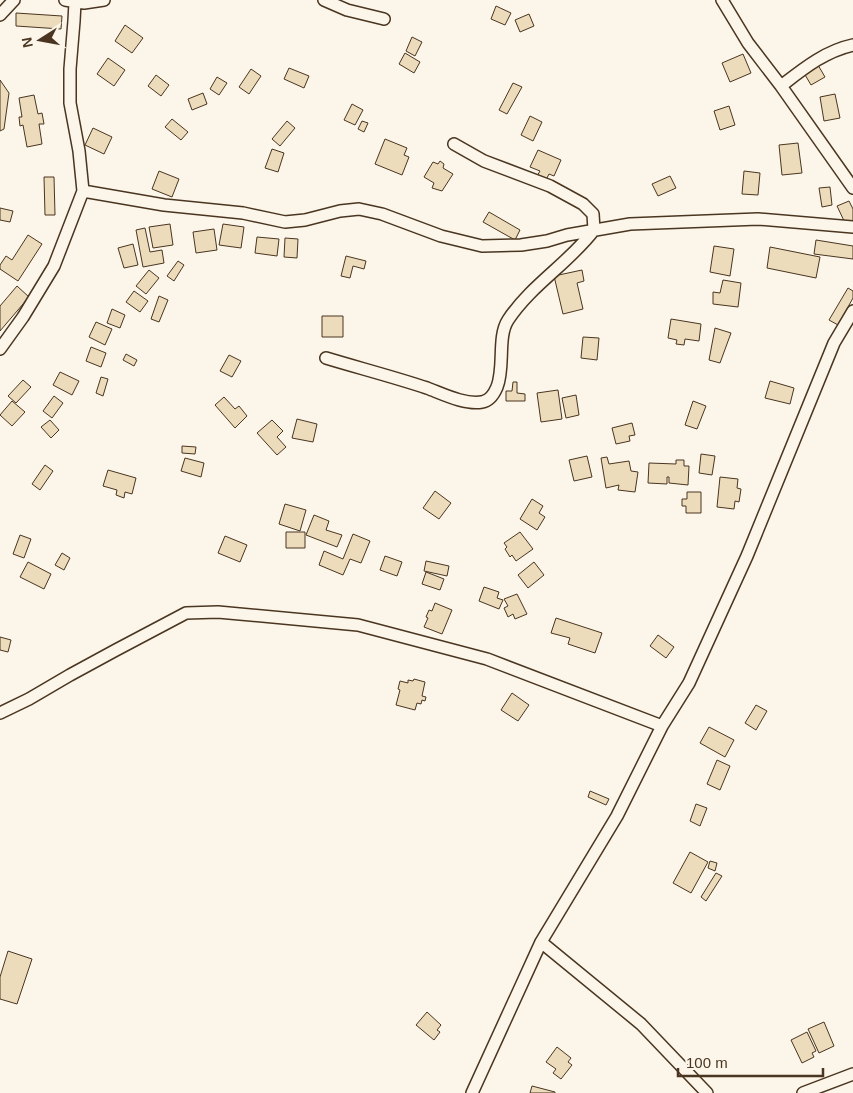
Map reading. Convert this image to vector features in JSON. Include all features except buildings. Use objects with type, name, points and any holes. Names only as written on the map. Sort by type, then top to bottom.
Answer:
[{"type":"street","points":[[0,15],[14,0]]},
{"type":"street","points":[[0,349],[23,317],[54,266],[83,191],[79,151],[70,103],[70,1],[84,3],[104,0]]},
{"type":"street","points":[[324,0],[347,10],[384,20]]},
{"type":"street","points":[[722,0],[748,43],[853,188]]},
{"type":"street","points":[[780,86],[813,62],[842,48],[853,45]]},
{"type":"street","points":[[326,358],[471,403],[484,402],[492,397],[498,386],[502,361],[502,341],[506,322],[549,275],[584,244],[594,230],[593,214],[584,204],[550,186],[484,161],[454,144]]},
{"type":"street","points":[[83,191],[164,205],[243,214],[285,222],[359,209],[382,214],[441,236],[482,246],[521,245],[630,224],[758,219],[853,227]]},
{"type":"street","points":[[472,1093],[541,942],[617,816],[662,726],[689,683],[747,556],[834,342],[853,311]]},
{"type":"street","points":[[0,713],[186,613],[218,612],[358,625],[487,659],[662,726]]},
{"type":"street","points":[[541,942],[641,1024],[707,1093]]},
{"type":"street","points":[[804,1093],[853,1074]]}]
